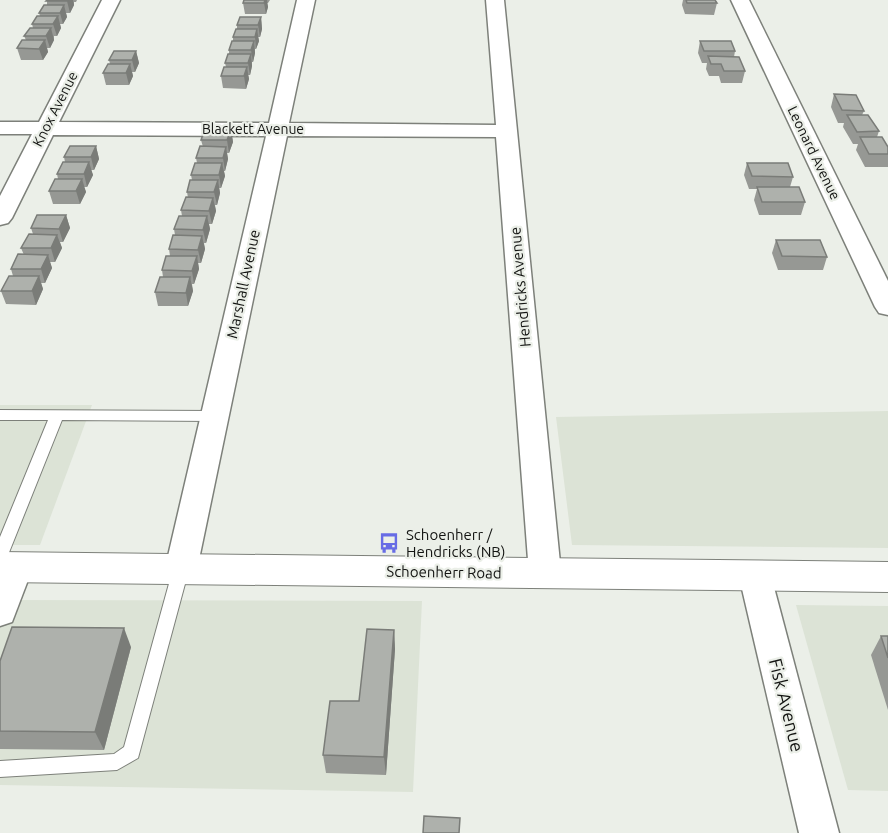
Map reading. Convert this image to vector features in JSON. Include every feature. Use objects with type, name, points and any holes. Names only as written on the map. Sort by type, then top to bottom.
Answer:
[{"type":"main road","name":"Schoenherr Road","points":[[6,563],[181,569],[888,577]]},
{"type":"street","name":"Knox Avenue","points":[[0,218],[111,0]]},
{"type":"street","name":"Marshall Avenue","points":[[181,569],[306,0]]},
{"type":"street","name":"Hendricks Avenue","points":[[495,0],[545,573]]},
{"type":"street","name":"Leonard Avenue","points":[[740,0],[888,307]]},
{"type":"street","name":"Blackett Avenue","points":[[0,128],[507,130]]},
{"type":"street","points":[[0,612],[6,563]]},
{"type":"street","name":"Fisk Avenue","points":[[755,576],[819,833]]},
{"type":"lane","points":[[0,415],[215,416]]},
{"type":"lane","points":[[6,563],[57,415]]},
{"type":"lane","points":[[0,768],[117,762],[132,752],[181,569]]},
{"type":"shaded area","points":[[0,405],[92,405],[40,545],[0,545]]},
{"type":"shaded area","points":[[888,411],[888,548],[572,545],[556,417]]},
{"type":"shaded area","points":[[0,600],[422,601],[413,792],[0,785]]},
{"type":"shaded area","points":[[796,605],[888,606],[888,791],[848,790]]},
{"type":"building","points":[[244,0],[265,0],[264,3],[243,3]]},
{"type":"building","points":[[686,0],[715,0],[717,3],[687,3]]},
{"type":"building","points":[[44,5],[64,5],[60,13],[39,13]]},
{"type":"building","points":[[37,16],[58,16],[53,24],[32,24]]},
{"type":"building","points":[[240,17],[261,17],[258,25],[237,25]]},
{"type":"building","points":[[30,28],[51,28],[46,36],[24,36]]},
{"type":"building","points":[[236,29],[257,29],[255,37],[233,37]]},
{"type":"building","points":[[22,40],[45,40],[39,49],[17,48]]},
{"type":"building","points":[[232,41],[254,41],[251,50],[229,50]]},
{"type":"building","points":[[700,41],[731,41],[735,51],[704,51]]},
{"type":"building","points":[[114,51],[136,51],[132,60],[109,60]]},
{"type":"building","points":[[228,54],[251,54],[248,63],[225,63]]},
{"type":"building","points":[[708,56],[739,57],[745,71],[724,71],[721,64],[711,64]]},
{"type":"building","points":[[108,64],[130,64],[126,73],[103,73]]},
{"type":"building","points":[[224,67],[247,67],[244,76],[221,76]]},
{"type":"building","points":[[834,94],[856,95],[864,111],[842,110]]},
{"type":"building","points":[[847,115],[868,115],[879,131],[857,132]]},
{"type":"building","points":[[205,129],[231,130],[227,140],[201,140]]},
{"type":"building","points":[[860,137],[882,137],[888,147],[888,154],[869,154]]},
{"type":"building","points":[[70,146],[96,146],[91,157],[64,157]]},
{"type":"building","points":[[200,146],[226,147],[223,158],[196,158]]},
{"type":"building","points":[[63,162],[89,162],[84,174],[57,174]]},
{"type":"building","points":[[195,163],[222,163],[219,175],[191,175]]},
{"type":"building","points":[[747,163],[788,163],[793,177],[752,176]]},
{"type":"building","points":[[55,179],[82,179],[76,191],[49,191]]},
{"type":"building","points":[[190,180],[218,180],[214,192],[187,192]]},
{"type":"building","points":[[757,187],[799,187],[805,202],[762,202]]},
{"type":"building","points":[[186,197],[213,198],[209,211],[181,210]]},
{"type":"building","points":[[37,215],[66,215],[59,229],[31,228]]},
{"type":"building","points":[[179,216],[207,216],[203,230],[174,229]]},
{"type":"building","points":[[29,234],[57,235],[51,248],[21,248]]},
{"type":"building","points":[[173,235],[202,236],[198,250],[169,249]]},
{"type":"building","points":[[776,240],[820,240],[827,257],[782,256]]},
{"type":"building","points":[[18,254],[48,255],[41,269],[11,269]]},
{"type":"building","points":[[166,256],[197,256],[192,271],[162,270]]},
{"type":"building","points":[[9,276],[39,276],[32,291],[1,291]]},
{"type":"building","points":[[160,277],[190,277],[186,293],[155,292]]},
{"type":"building","points":[[12,627],[124,628],[95,732],[0,731],[0,661]]},
{"type":"building","points":[[367,629],[394,630],[384,757],[323,755],[330,701],[359,701]]},
{"type":"building","points":[[881,636],[888,636],[888,658]]},
{"type":"building","points":[[424,816],[460,818],[459,833],[423,833]]},
{"type":"place","name":"Schoenherr / Hendricks (NB)","points":[[389,543]]}]
